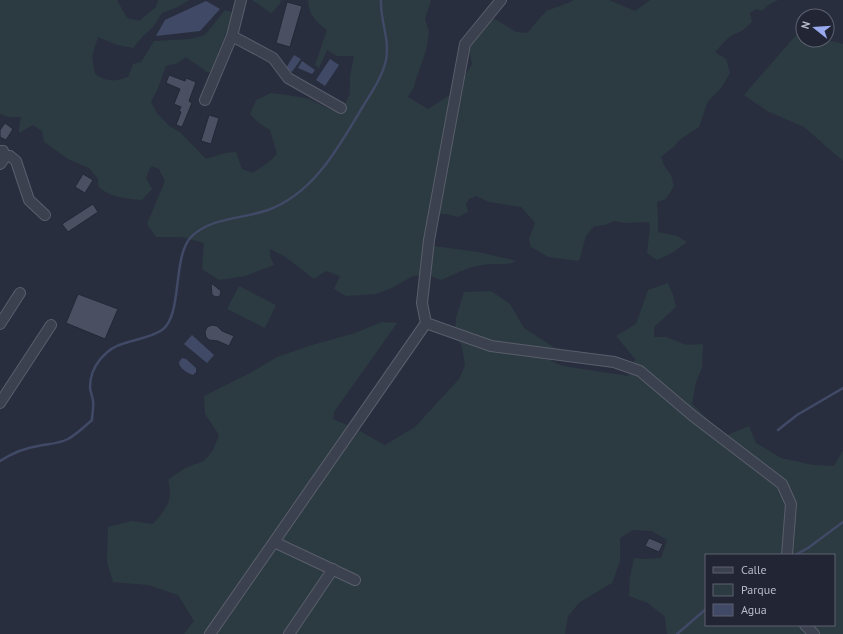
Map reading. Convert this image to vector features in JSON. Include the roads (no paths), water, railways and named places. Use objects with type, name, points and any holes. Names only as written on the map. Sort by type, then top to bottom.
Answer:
[{"type":"street","points":[[205,100],[232,36],[241,0]]},
{"type":"street","points":[[210,634],[426,323],[422,303],[429,240],[464,44],[501,0]]},
{"type":"street","points":[[232,36],[273,58],[288,78],[341,108]]},
{"type":"street","points":[[2,157],[10,156],[16,161],[28,200],[44,215]]},
{"type":"street","points":[[0,324],[20,293]]},
{"type":"street","points":[[426,323],[491,346],[614,362],[640,371],[693,416],[782,484],[791,504],[787,554]]},
{"type":"street","points":[[0,403],[51,325]]},
{"type":"street","points":[[274,542],[355,580]]},
{"type":"street","points":[[288,634],[333,570]]},
{"type":"street","points":[[806,626],[814,634]]},
{"type":"water","points":[[206,1],[220,9],[200,31],[156,36],[165,20]]},
{"type":"water","points":[[294,55],[301,59],[292,72],[286,68]]},
{"type":"water","points":[[330,59],[339,65],[325,86],[316,80]]},
{"type":"water","points":[[302,61],[315,70],[312,74],[298,68]]},
{"type":"water","points":[[192,335],[214,355],[207,363],[184,344]]},
{"type":"water","points":[[182,358],[186,359],[196,368],[196,372],[193,375],[186,372],[180,366],[179,362]]},
{"type":"waterway","points":[[0,461],[23,450],[64,441],[77,433],[92,420],[93,399],[90,387],[96,365],[100,359],[118,345],[149,336],[162,330],[168,323],[173,312],[181,258],[185,246],[191,237],[199,230],[218,222],[268,210],[284,202],[299,193],[323,168],[344,138],[379,79],[384,67],[387,45],[381,0]]},
{"type":"waterway","points":[[778,430],[797,415],[843,388]]},
{"type":"waterway","points":[[797,554],[808,548],[843,522]]},
{"type":"waterway","points":[[677,634],[705,610]]}]
